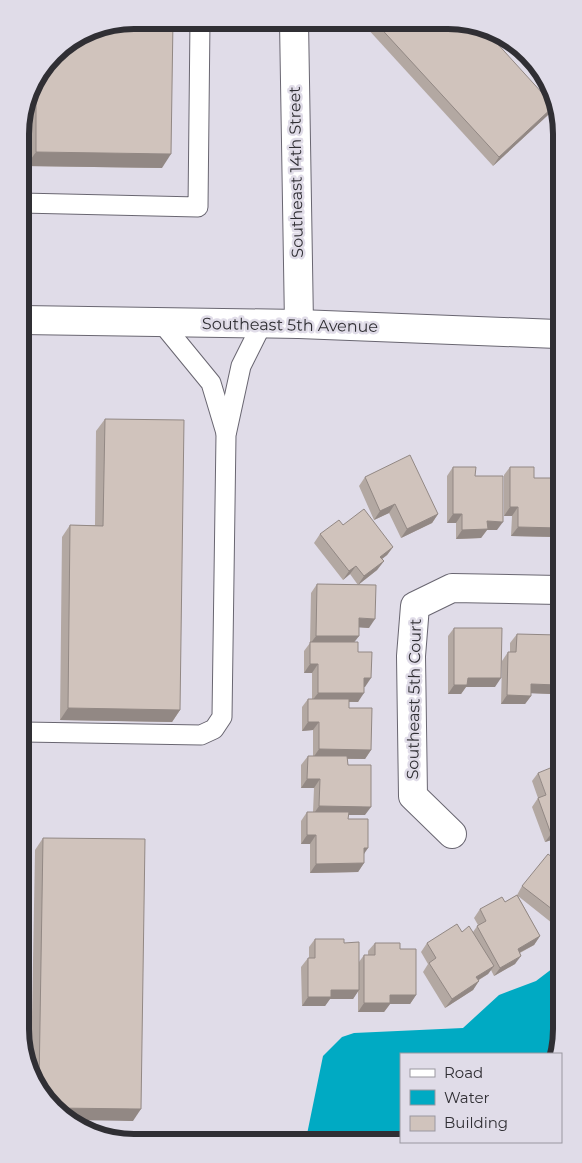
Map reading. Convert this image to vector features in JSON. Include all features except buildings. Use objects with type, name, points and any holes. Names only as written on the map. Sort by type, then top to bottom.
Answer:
[{"type":"street","name":"Southeast 14th Street","points":[[294,29],[299,324]]},
{"type":"street","name":"Southeast 5th Avenue","points":[[29,320],[299,324],[553,334]]},
{"type":"street","name":"Southeast 5th Court","points":[[452,834],[412,796],[411,656],[415,606],[452,588],[553,590]]},
{"type":"lane","points":[[29,202],[198,207],[200,29]]},
{"type":"lane","points":[[161,322],[211,383],[226,435]]},
{"type":"lane","points":[[29,732],[201,736],[214,728],[222,718],[226,435],[241,366],[262,324]]},
{"type":"water","points":[[553,968],[553,1036],[551,1053],[400,1053],[400,1134],[307,1134],[323,1056],[342,1037],[354,1033],[463,1028],[499,995],[536,981]]}]
